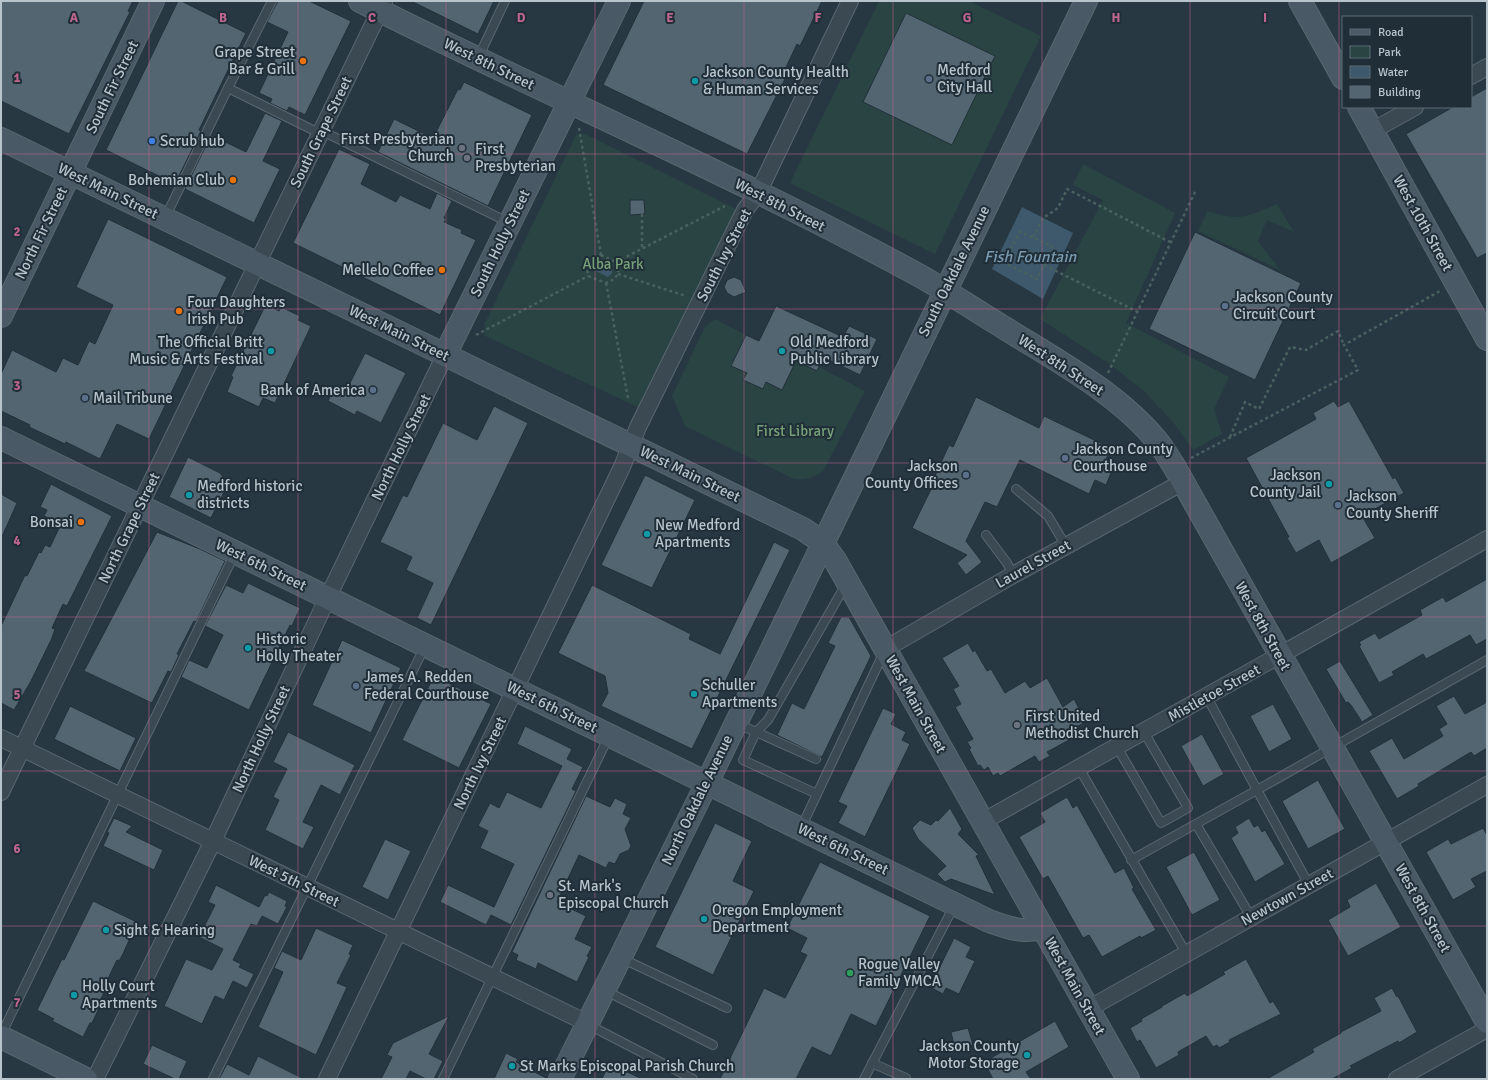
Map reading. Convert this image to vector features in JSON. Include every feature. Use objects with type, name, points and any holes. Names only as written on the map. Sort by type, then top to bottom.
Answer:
[{"type":"street","name":"South Fir Street","points":[[70,173],[154,1]]},
{"type":"street","name":"West 8th Street","points":[[360,1],[382,6],[478,59],[758,192],[924,278],[1065,366],[1100,390],[1133,416],[1161,446],[1179,474],[1487,1022]]},
{"type":"street","name":"South Holly Street","points":[[445,355],[619,1]]},
{"type":"street","name":"South Ivy Street","points":[[631,445],[643,417],[745,210],[758,192],[850,1]]},
{"type":"street","name":"South Oakdale Avenue","points":[[822,542],[1086,1]]},
{"type":"street","points":[[1300,1],[1342,76]]},
{"type":"street","name":"South Grape Street","points":[[257,263],[382,6]]},
{"type":"street","points":[[1472,75],[1487,67]]},
{"type":"street","name":"West 10th Street","points":[[1360,108],[1456,282],[1481,315],[1487,339]]},
{"type":"street","points":[[1372,131],[1413,108]]},
{"type":"street","name":"West Main Street","points":[[1,139],[803,529],[822,542],[847,582],[1128,1079]]},
{"type":"street","name":"North Fir Street","points":[[1,316],[70,173]]},
{"type":"street","name":"North Grape Street","points":[[1,792],[257,263]]},
{"type":"street","name":"North Holly Street","points":[[95,1079],[212,841],[445,355]]},
{"type":"street","name":"West 6th Street","points":[[1,438],[989,921],[1009,928],[1030,931],[1042,928]]},
{"type":"street","name":"North Ivy Street","points":[[327,1079],[516,689],[622,467],[631,445]]},
{"type":"street","name":"Laurel Street","points":[[885,649],[1066,546],[1179,474]]},
{"type":"street","name":"Mistletoe Street","points":[[982,822],[1487,539]]},
{"type":"street","name":"North Oakdale Avenue","points":[[560,1079],[706,783],[822,542]]},
{"type":"street","name":"West 5th Street","points":[[1,738],[587,1023]]},
{"type":"street","name":"Newtown Street","points":[[1088,1009],[1487,785]]},
{"type":"street","points":[[1397,1079],[1487,1029]]},
{"type":"street","points":[[1,1036],[86,1079]]},
{"type":"lane","points":[[165,219],[272,1]]},
{"type":"lane","points":[[478,59],[505,1]]},
{"type":"lane","points":[[228,88],[510,223]]},
{"type":"lane","points":[[1016,489],[1048,516],[1066,546]]},
{"type":"lane","points":[[986,535],[1013,575]]},
{"type":"lane","points":[[1,1036],[236,552]]},
{"type":"lane","points":[[817,794],[743,760],[756,732],[768,720],[847,582]]},
{"type":"lane","points":[[213,1079],[425,645]]},
{"type":"lane","points":[[800,828],[885,649]]},
{"type":"lane","points":[[1131,860],[1487,660]]},
{"type":"lane","points":[[1207,697],[1309,885]]},
{"type":"lane","points":[[735,723],[816,759]]},
{"type":"lane","points":[[1117,747],[1161,823],[1188,808],[1144,732]]},
{"type":"lane","points":[[443,1079],[609,735]]},
{"type":"lane","points":[[1079,768],[1186,953]]},
{"type":"lane","points":[[1196,824],[1251,917]]},
{"type":"lane","points":[[864,1079],[955,904]]},
{"type":"lane","points":[[620,957],[727,1008]]},
{"type":"lane","points":[[603,990],[713,1045]]},
{"type":"lane","points":[[587,1023],[693,1079]]},
{"type":"lane","points":[[872,1063],[906,1078]]},
{"type":"path","points":[[579,128],[601,255]]},
{"type":"path","points":[[1033,237],[1043,218],[1058,208],[1067,189],[1170,242]]},
{"type":"path","points":[[1100,390],[1196,190]]},
{"type":"path","points":[[616,262],[725,206]]},
{"type":"path","points":[[642,214],[642,248]]},
{"type":"path","points":[[1020,232],[1052,246],[1044,265],[1037,279],[1003,262],[1020,232]]},
{"type":"path","points":[[476,335],[588,276],[606,283],[613,280],[618,274],[619,268],[616,262],[601,255],[588,262],[588,276]]},
{"type":"path","points":[[1044,265],[1138,312]]},
{"type":"path","points":[[618,274],[692,298]]},
{"type":"path","points":[[1344,345],[1456,282]]},
{"type":"path","points":[[606,283],[628,398]]},
{"type":"path","points":[[1179,474],[1230,437],[1358,370],[1338,331],[1306,350],[1290,347],[1259,409],[1245,402],[1230,437]]},
{"type":"green space","points":[[879,1],[969,1],[1041,36],[935,254],[790,183]]},
{"type":"green space","name":"Alba Park","points":[[585,134],[738,210],[642,409],[485,336],[485,323],[576,135]]},
{"type":"green space","points":[[1083,164],[1175,213],[1126,323],[1229,377],[1214,409],[1222,434],[1193,450],[1173,422],[1143,390],[1111,365],[1040,319],[1103,200],[1073,185]]},
{"type":"green space","points":[[1277,204],[1294,232],[1267,220],[1258,241],[1280,270],[1198,231],[1208,211],[1236,217],[1259,212]]},
{"type":"green space","name":"First Library","points":[[715,319],[746,335],[731,366],[747,373],[744,380],[762,389],[766,382],[782,390],[796,361],[816,371],[819,367],[865,391],[823,471],[809,478],[794,479],[685,426],[672,396],[705,327]]},
{"type":"water","name":"Fish Fountain","points":[[1022,207],[1073,233],[1043,299],[992,269]]},
{"type":"water","points":[[598,261],[612,268],[612,273],[608,277],[594,270],[594,265]]},
{"type":"building","points":[[1,1],[133,1],[128,11],[130,12],[69,134],[1,101]]},
{"type":"building","points":[[178,1],[181,1],[246,33],[199,130],[201,131],[175,184],[106,150]]},
{"type":"building","points":[[278,1],[309,1],[351,21],[305,115],[289,107],[287,111],[270,103],[272,99],[259,93],[288,32],[267,22]]},
{"type":"building","points":[[411,1],[494,1],[478,34]]},
{"type":"building","name":"Jackson County Health & Human Services","points":[[644,1],[822,1],[800,46],[797,44],[782,76],[786,77],[747,154],[603,85]]},
{"type":"building","name":"Medford City Hall","points":[[906,13],[995,56],[952,145],[863,102]]},
{"type":"building","name":"First Presbyterian Church","points":[[464,82],[532,115],[488,206],[378,152],[394,119],[433,138],[458,89],[460,90]]},
{"type":"building","points":[[1487,88],[1487,253],[1477,258],[1406,134],[1451,108],[1472,108],[1472,96]]},
{"type":"building","name":"Bohemian Club","points":[[265,113],[282,121],[263,161],[280,169],[254,223],[185,189],[211,135],[246,152]]},
{"type":"building","points":[[339,149],[370,164],[361,184],[396,202],[400,195],[430,209],[437,193],[452,201],[444,218],[446,219],[444,222],[462,230],[461,233],[476,240],[440,315],[293,243]]},
{"type":"building","points":[[630,200],[644,200],[645,214],[630,215]]},
{"type":"building","points":[[108,219],[227,277],[149,439],[117,424],[100,459],[66,442],[65,444],[29,427],[30,425],[1,411],[1,374],[12,350],[56,372],[63,358],[78,365],[89,341],[95,344],[113,305],[76,287]]},
{"type":"building","name":"Jackson County Circuit Court","points":[[1195,232],[1301,283],[1255,380],[1149,329]]},
{"type":"building","points":[[734,277],[741,280],[746,292],[734,297],[727,293],[724,287],[727,280]]},
{"type":"building","name":"The Official Britt Music & Arts Festival","points":[[266,304],[279,311],[281,307],[300,316],[298,320],[311,326],[275,403],[263,398],[259,407],[227,392],[233,377],[231,376]]},
{"type":"building","name":"Old Medford Public Library","points":[[776,306],[843,337],[849,326],[877,339],[860,375],[823,357],[817,371],[796,361],[782,390],[766,382],[763,389],[743,380],[747,373],[731,366],[746,335],[759,341]]},
{"type":"building","name":"Bank of America","points":[[365,353],[406,373],[381,423],[357,411],[355,415],[328,401],[335,386],[346,391]]},
{"type":"building","points":[[976,397],[1039,428],[1044,416],[1111,448],[1105,462],[1114,466],[1106,485],[1095,480],[1089,494],[1020,460],[997,507],[985,502],[966,541],[982,562],[966,575],[957,563],[967,555],[912,528],[936,479],[934,478],[949,445],[953,447]]},
{"type":"building","name":"Jackson County Jail","points":[[1334,401],[1338,407],[1349,401],[1393,479],[1395,477],[1404,493],[1362,516],[1375,538],[1331,563],[1319,540],[1296,553],[1287,538],[1289,537],[1246,458],[1316,419],[1313,413]]},
{"type":"building","points":[[494,406],[528,423],[431,625],[417,618],[433,583],[406,570],[412,557],[380,542],[403,495],[407,497],[443,423],[477,440]]},
{"type":"building","points":[[188,457],[220,473],[228,484],[211,518],[169,497]]},
{"type":"building","name":"New Medford Apartments","points":[[645,475],[695,500],[652,588],[601,565]]},
{"type":"building","points":[[51,484],[112,516],[67,606],[63,604],[52,628],[55,629],[52,638],[31,681],[14,710],[1,703],[1,626],[25,575],[27,576],[39,552],[41,553],[45,545],[50,547],[61,524],[44,516],[47,510],[40,507]]},
{"type":"building","points":[[1,494],[17,503],[1,539]]},
{"type":"building","points":[[157,532],[200,549],[225,561],[196,622],[194,621],[177,654],[179,655],[171,672],[168,671],[152,703],[84,671]]},
{"type":"building","points":[[774,542],[790,550],[692,749],[601,706],[608,693],[605,676],[558,653],[592,585],[691,634],[689,639],[720,654]]},
{"type":"building","points":[[1487,579],[1487,639],[1476,645],[1470,635],[1426,659],[1423,654],[1392,672],[1394,675],[1379,683],[1359,646],[1361,645],[1359,642],[1375,633],[1379,639],[1422,615],[1420,610],[1443,597],[1446,602]]},
{"type":"building","name":"Historic Holly Theater","points":[[248,583],[300,608],[292,626],[290,625],[249,710],[181,677],[189,660],[207,668],[223,635],[205,626],[226,585],[243,593]]},
{"type":"building","points":[[841,617],[849,617],[871,656],[822,757],[777,735],[792,703],[804,709],[835,646],[828,643]]},
{"type":"building","name":"James A. Redden Federal Courthouse","points":[[342,640],[401,668],[371,733],[312,705]]},
{"type":"building","points":[[968,643],[973,652],[975,650],[987,671],[991,669],[1005,693],[1025,681],[1030,688],[1047,678],[1063,707],[1074,699],[1086,722],[1076,727],[1080,734],[1047,752],[1050,756],[1039,762],[1035,756],[1000,776],[998,773],[993,776],[988,767],[984,770],[980,765],[978,766],[967,742],[973,739],[955,707],[961,704],[953,689],[959,686],[942,658]]},
{"type":"building","points":[[1340,661],[1373,715],[1362,722],[1351,705],[1348,702],[1346,703],[1326,669]]},
{"type":"building","points":[[434,676],[491,704],[459,768],[402,740]]},
{"type":"building","points":[[1454,696],[1465,714],[1487,702],[1487,748],[1474,756],[1471,752],[1418,784],[1419,786],[1397,799],[1369,751],[1392,738],[1404,759],[1443,736],[1439,729],[1447,724],[1436,706]]},
{"type":"building","points":[[1273,704],[1292,739],[1269,752],[1250,716]]},
{"type":"building","points":[[70,706],[136,738],[120,771],[54,739]]},
{"type":"building","points":[[883,708],[896,714],[891,724],[906,732],[902,740],[910,744],[865,837],[838,823],[847,806],[838,802]]},
{"type":"building","points":[[525,726],[572,749],[567,759],[583,767],[572,789],[576,791],[511,925],[491,915],[486,925],[440,902],[448,885],[494,907],[514,864],[480,848],[488,831],[478,826],[490,803],[499,808],[507,792],[541,808],[562,766],[517,744]]},
{"type":"building","points":[[288,732],[355,765],[340,795],[321,785],[303,822],[314,827],[303,849],[265,830],[279,800],[273,797],[287,769],[273,762]]},
{"type":"building","points":[[1202,734],[1224,774],[1203,786],[1181,746]]},
{"type":"building","points":[[1318,780],[1345,829],[1308,849],[1282,801]]},
{"type":"building","name":"St. Mark's Episcopal Church","points":[[586,796],[610,807],[615,798],[627,804],[623,814],[631,818],[625,829],[631,846],[629,850],[620,854],[615,864],[609,862],[606,868],[579,855],[557,902],[586,916],[575,939],[592,947],[577,982],[538,963],[536,969],[516,960],[518,955],[512,952]]},
{"type":"building","points":[[1067,797],[1073,808],[1077,805],[1115,873],[1124,868],[1134,888],[1132,889],[1156,930],[1141,938],[1140,936],[1102,957],[1089,935],[1083,938],[1048,876],[1043,879],[1019,837],[1045,822],[1040,813]]},
{"type":"building","points":[[950,808],[962,829],[958,834],[979,855],[976,856],[995,895],[951,879],[945,882],[937,874],[946,866],[918,839],[912,828],[920,820],[931,825],[936,820],[938,821]]},
{"type":"building","points":[[114,818],[132,826],[126,832],[163,850],[154,870],[103,846],[109,833],[107,832]]},
{"type":"building","points":[[1249,818],[1254,827],[1258,825],[1262,832],[1265,830],[1285,864],[1255,882],[1231,838],[1238,833],[1235,827]]},
{"type":"building","name":"Oregon Employment Department","points":[[715,823],[752,841],[733,881],[754,891],[713,975],[655,947]]},
{"type":"building","points":[[1483,828],[1487,835],[1487,871],[1471,879],[1476,887],[1453,900],[1426,852],[1448,839],[1451,844]]},
{"type":"building","points":[[385,839],[411,851],[388,900],[362,887]]},
{"type":"building","points":[[1194,852],[1220,900],[1192,915],[1166,867]]},
{"type":"building","name":"Rogue Valley Family YMCA","points":[[820,862],[930,916],[876,1026],[851,1014],[831,1056],[812,1047],[796,1079],[720,1079],[764,988],[785,998],[807,955],[800,952],[807,938],[787,928]]},
{"type":"building","points":[[1376,883],[1401,927],[1348,956],[1328,920],[1350,907],[1347,900]]},
{"type":"building","points":[[216,885],[259,907],[265,895],[267,896],[269,892],[287,901],[285,906],[287,907],[278,924],[262,916],[257,926],[251,924],[233,960],[241,964],[239,967],[254,974],[247,988],[233,981],[224,1000],[215,996],[202,1024],[164,1006],[186,959],[212,970],[223,949],[199,937],[215,905],[208,902]]},
{"type":"building","points":[[93,901],[137,922],[123,954],[119,961],[117,960],[104,987],[106,988],[100,1001],[102,1002],[92,1023],[90,1023],[83,1037],[52,1021],[54,1019],[37,1010]]},
{"type":"building","points":[[316,928],[353,945],[349,954],[351,955],[337,983],[347,987],[316,1055],[258,1027],[283,972],[274,968],[282,951],[301,960]]},
{"type":"building","points":[[954,938],[971,947],[966,957],[975,961],[959,994],[946,988],[943,994],[930,987]]},
{"type":"building","points":[[1246,959],[1270,1003],[1273,1001],[1281,1014],[1229,1040],[1230,1042],[1219,1048],[1217,1045],[1213,1047],[1206,1036],[1178,1052],[1179,1055],[1156,1068],[1140,1040],[1137,1042],[1130,1028],[1162,1006],[1185,993],[1187,996],[1225,974],[1223,972]]},
{"type":"building","points":[[1392,988],[1397,997],[1398,996],[1417,1032],[1399,1043],[1398,1041],[1350,1066],[1352,1068],[1332,1079],[1267,1079],[1314,1052],[1312,1049],[1381,1011],[1374,998]]},
{"type":"building","points":[[449,1016],[429,1054],[443,1061],[434,1079],[426,1079],[410,1071],[406,1079],[381,1079],[392,1057],[387,1055],[393,1043]]},
{"type":"building","name":"Jackson County Motor Storage","points":[[1055,1021],[1069,1047],[1026,1072],[1031,1079],[993,1079],[984,1062]]},
{"type":"building","points":[[968,1028],[973,1045],[955,1049],[951,1032]]},
{"type":"building","points":[[152,1045],[187,1061],[179,1079],[175,1079],[143,1064]]},
{"type":"building","name":"St Marks Episcopal Parish Church","points":[[506,1053],[518,1059],[516,1062],[548,1079],[494,1079]]},
{"type":"building","points":[[258,1056],[304,1079],[219,1079],[227,1064],[249,1075]]},
{"type":"building","points":[[609,1063],[617,1067],[642,1079],[602,1079]]},
{"type":"place","name":"Grape Street Bar & Grill","points":[[303,61]]},
{"type":"place","name":"Medford City Hall","points":[[929,79]]},
{"type":"place","name":"Jackson County Health & Human Services","points":[[695,81]]},
{"type":"place","name":"Scrub hub","points":[[152,141]]},
{"type":"place","name":"First Presbyterian Church","points":[[462,148]]},
{"type":"place","name":"First Presbyterian","points":[[467,158]]},
{"type":"place","name":"Bohemian Club","points":[[233,180]]},
{"type":"place","name":"Mellelo Coffee","points":[[442,270]]},
{"type":"place","name":"Jackson County Circuit Court","points":[[1225,306]]},
{"type":"place","name":"Four Daughters Irish Pub","points":[[179,311]]},
{"type":"place","name":"The Official Britt Music & Arts Festival","points":[[271,351]]},
{"type":"place","name":"Old Medford Public Library","points":[[782,351]]},
{"type":"place","name":"Bank of America","points":[[373,390]]},
{"type":"place","name":"Mail Tribune","points":[[85,398]]},
{"type":"place","name":"Jackson County Courthouse","points":[[1065,458]]},
{"type":"place","name":"Jackson County Offices","points":[[966,475]]},
{"type":"place","name":"Jackson County Jail","points":[[1329,484]]},
{"type":"place","name":"Medford historic districts","points":[[189,495]]},
{"type":"place","name":"Jackson County Sheriff","points":[[1338,505]]},
{"type":"place","name":"Bonsai","points":[[81,522]]},
{"type":"place","name":"New Medford Apartments","points":[[647,534]]},
{"type":"place","name":"Historic Holly Theater","points":[[248,648]]},
{"type":"place","name":"James A. Redden Federal Courthouse","points":[[356,686]]},
{"type":"place","name":"Schuller Apartments","points":[[694,694]]},
{"type":"place","name":"First United Methodist Church","points":[[1017,725]]},
{"type":"place","name":"St. Mark's Episcopal Church","points":[[550,895]]},
{"type":"place","name":"Oregon Employment Department","points":[[704,919]]},
{"type":"place","name":"Sight & Hearing","points":[[106,930]]},
{"type":"place","name":"Rogue Valley Family YMCA","points":[[850,973]]},
{"type":"place","name":"Holly Court Apartments","points":[[74,995]]},
{"type":"place","name":"Jackson County Motor Storage","points":[[1027,1055]]},
{"type":"place","name":"St Marks Episcopal Parish Church","points":[[512,1066]]}]
